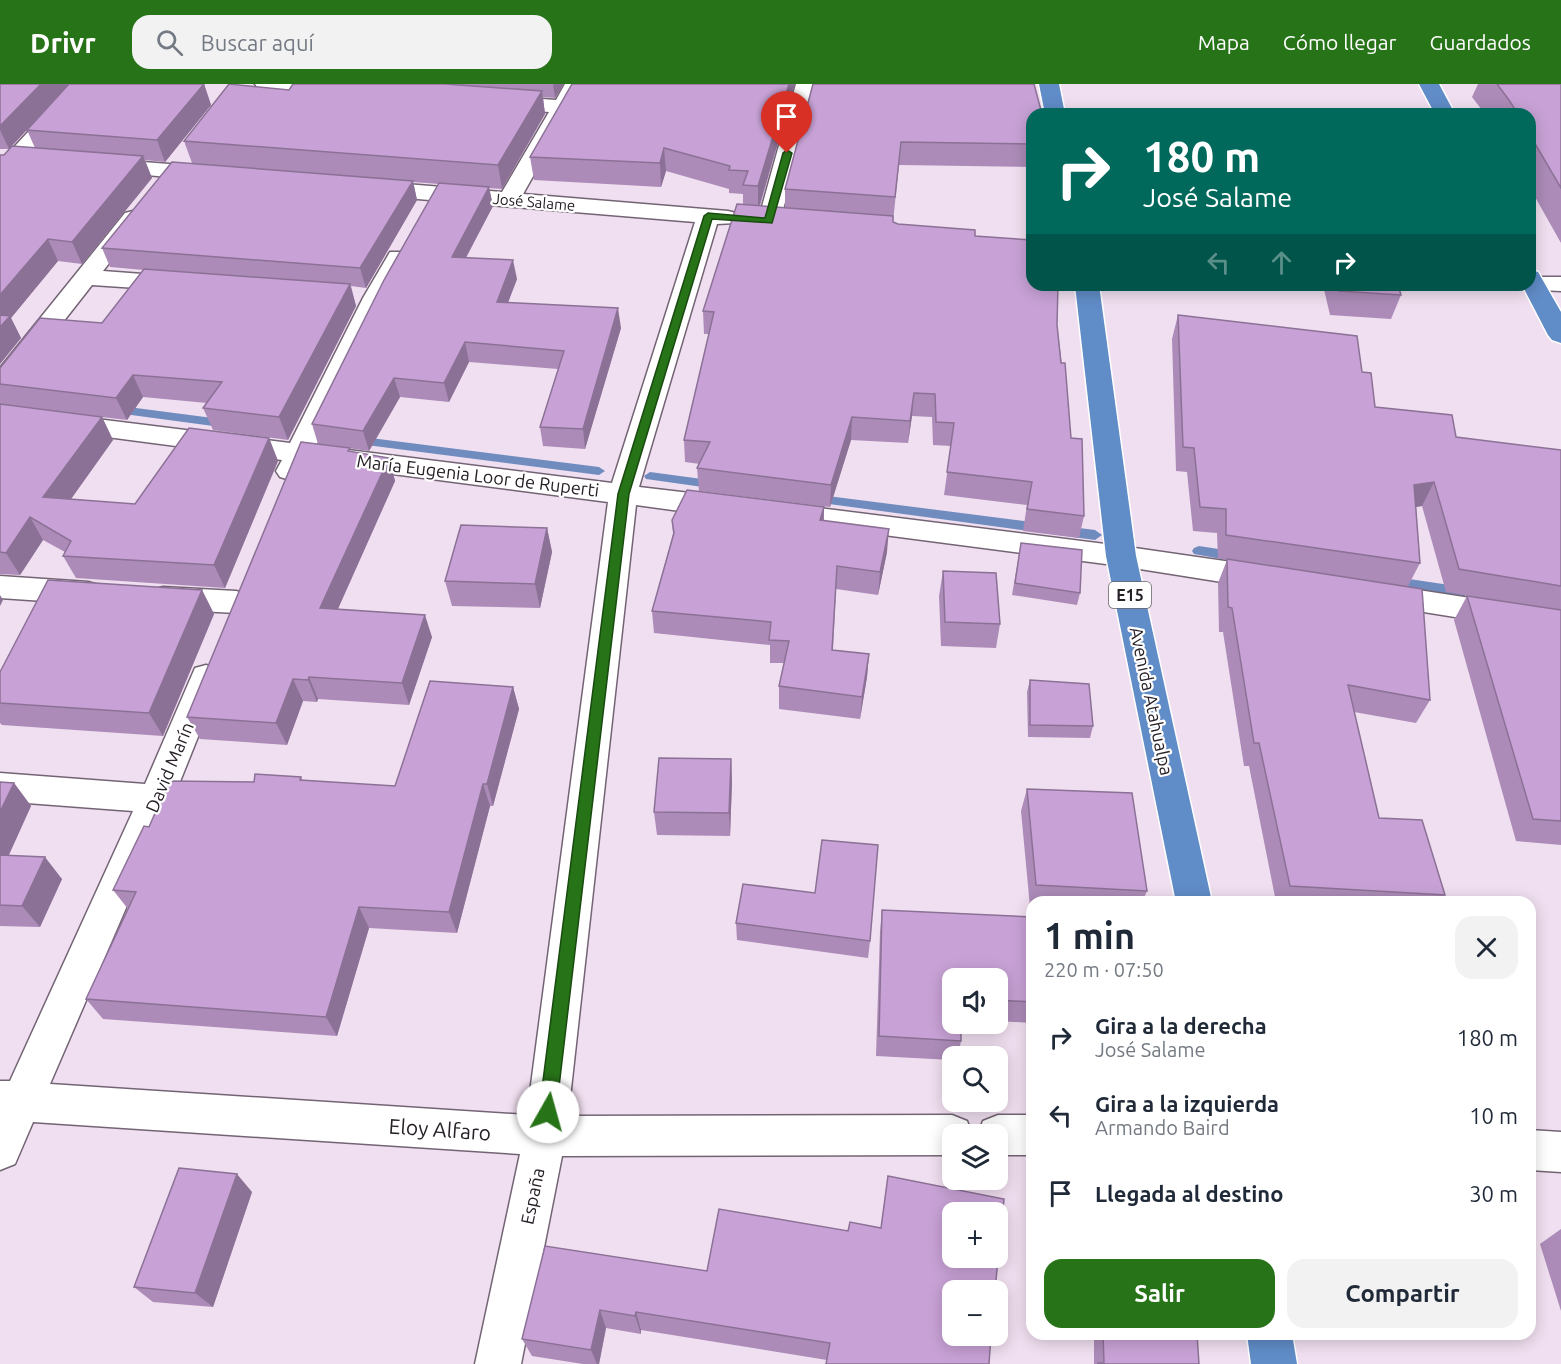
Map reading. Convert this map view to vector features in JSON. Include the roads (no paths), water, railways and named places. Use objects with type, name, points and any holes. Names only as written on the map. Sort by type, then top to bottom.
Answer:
[{"type":"highway","points":[[1049,84],[1054,108]]},
{"type":"highway","points":[[1429,84],[1442,108]]},
{"type":"highway","name":"Avenida Atahualpa","points":[[1088,291],[1121,556],[1193,896]]},
{"type":"highway","points":[[1536,291],[1561,335]]},
{"type":"highway","points":[[1271,1340],[1274,1364]]},
{"type":"street","points":[[0,175],[8,157],[84,84]]},
{"type":"street","points":[[265,84],[360,91]]},
{"type":"street","points":[[509,200],[575,84]]},
{"type":"street","points":[[769,221],[806,84]]},
{"type":"street","points":[[479,101],[562,107]]},
{"type":"street","points":[[8,157],[40,160]]},
{"type":"street","points":[[88,164],[166,178],[228,176]]},
{"type":"street","points":[[0,385],[166,178]]},
{"type":"street","name":"José Salame","points":[[354,186],[793,223]]},
{"type":"street","points":[[280,495],[363,297],[416,226],[435,193]]},
{"type":"street","name":"España","points":[[498,1364],[545,1136],[623,494],[708,216]]},
{"type":"street","points":[[87,277],[202,285]]},
{"type":"street","points":[[1536,282],[1561,284]]},
{"type":"street","name":"María Eugenia Loor de Ruperti","points":[[0,415],[1121,556],[1290,582]]},
{"type":"street","name":"David Marín","points":[[0,1150],[11,1100],[156,799],[250,570]]},
{"type":"street","points":[[0,587],[236,602]]},
{"type":"street","points":[[1349,591],[1561,623]]},
{"type":"street","points":[[0,787],[156,799]]},
{"type":"street","name":"Eloy Alfaro","points":[[11,1100],[545,1136],[942,1135]]},
{"type":"street","points":[[1008,1135],[1026,1135]]},
{"type":"street","points":[[1536,1150],[1561,1152]]},
{"type":"waterway","points":[[113,409],[228,424]]},
{"type":"waterway","points":[[355,440],[599,471]]},
{"type":"waterway","points":[[650,476],[717,485]]},
{"type":"waterway","points":[[812,498],[1095,535]]},
{"type":"waterway","points":[[1199,551],[1238,557]]},
{"type":"waterway","points":[[1389,581],[1463,592]]}]
